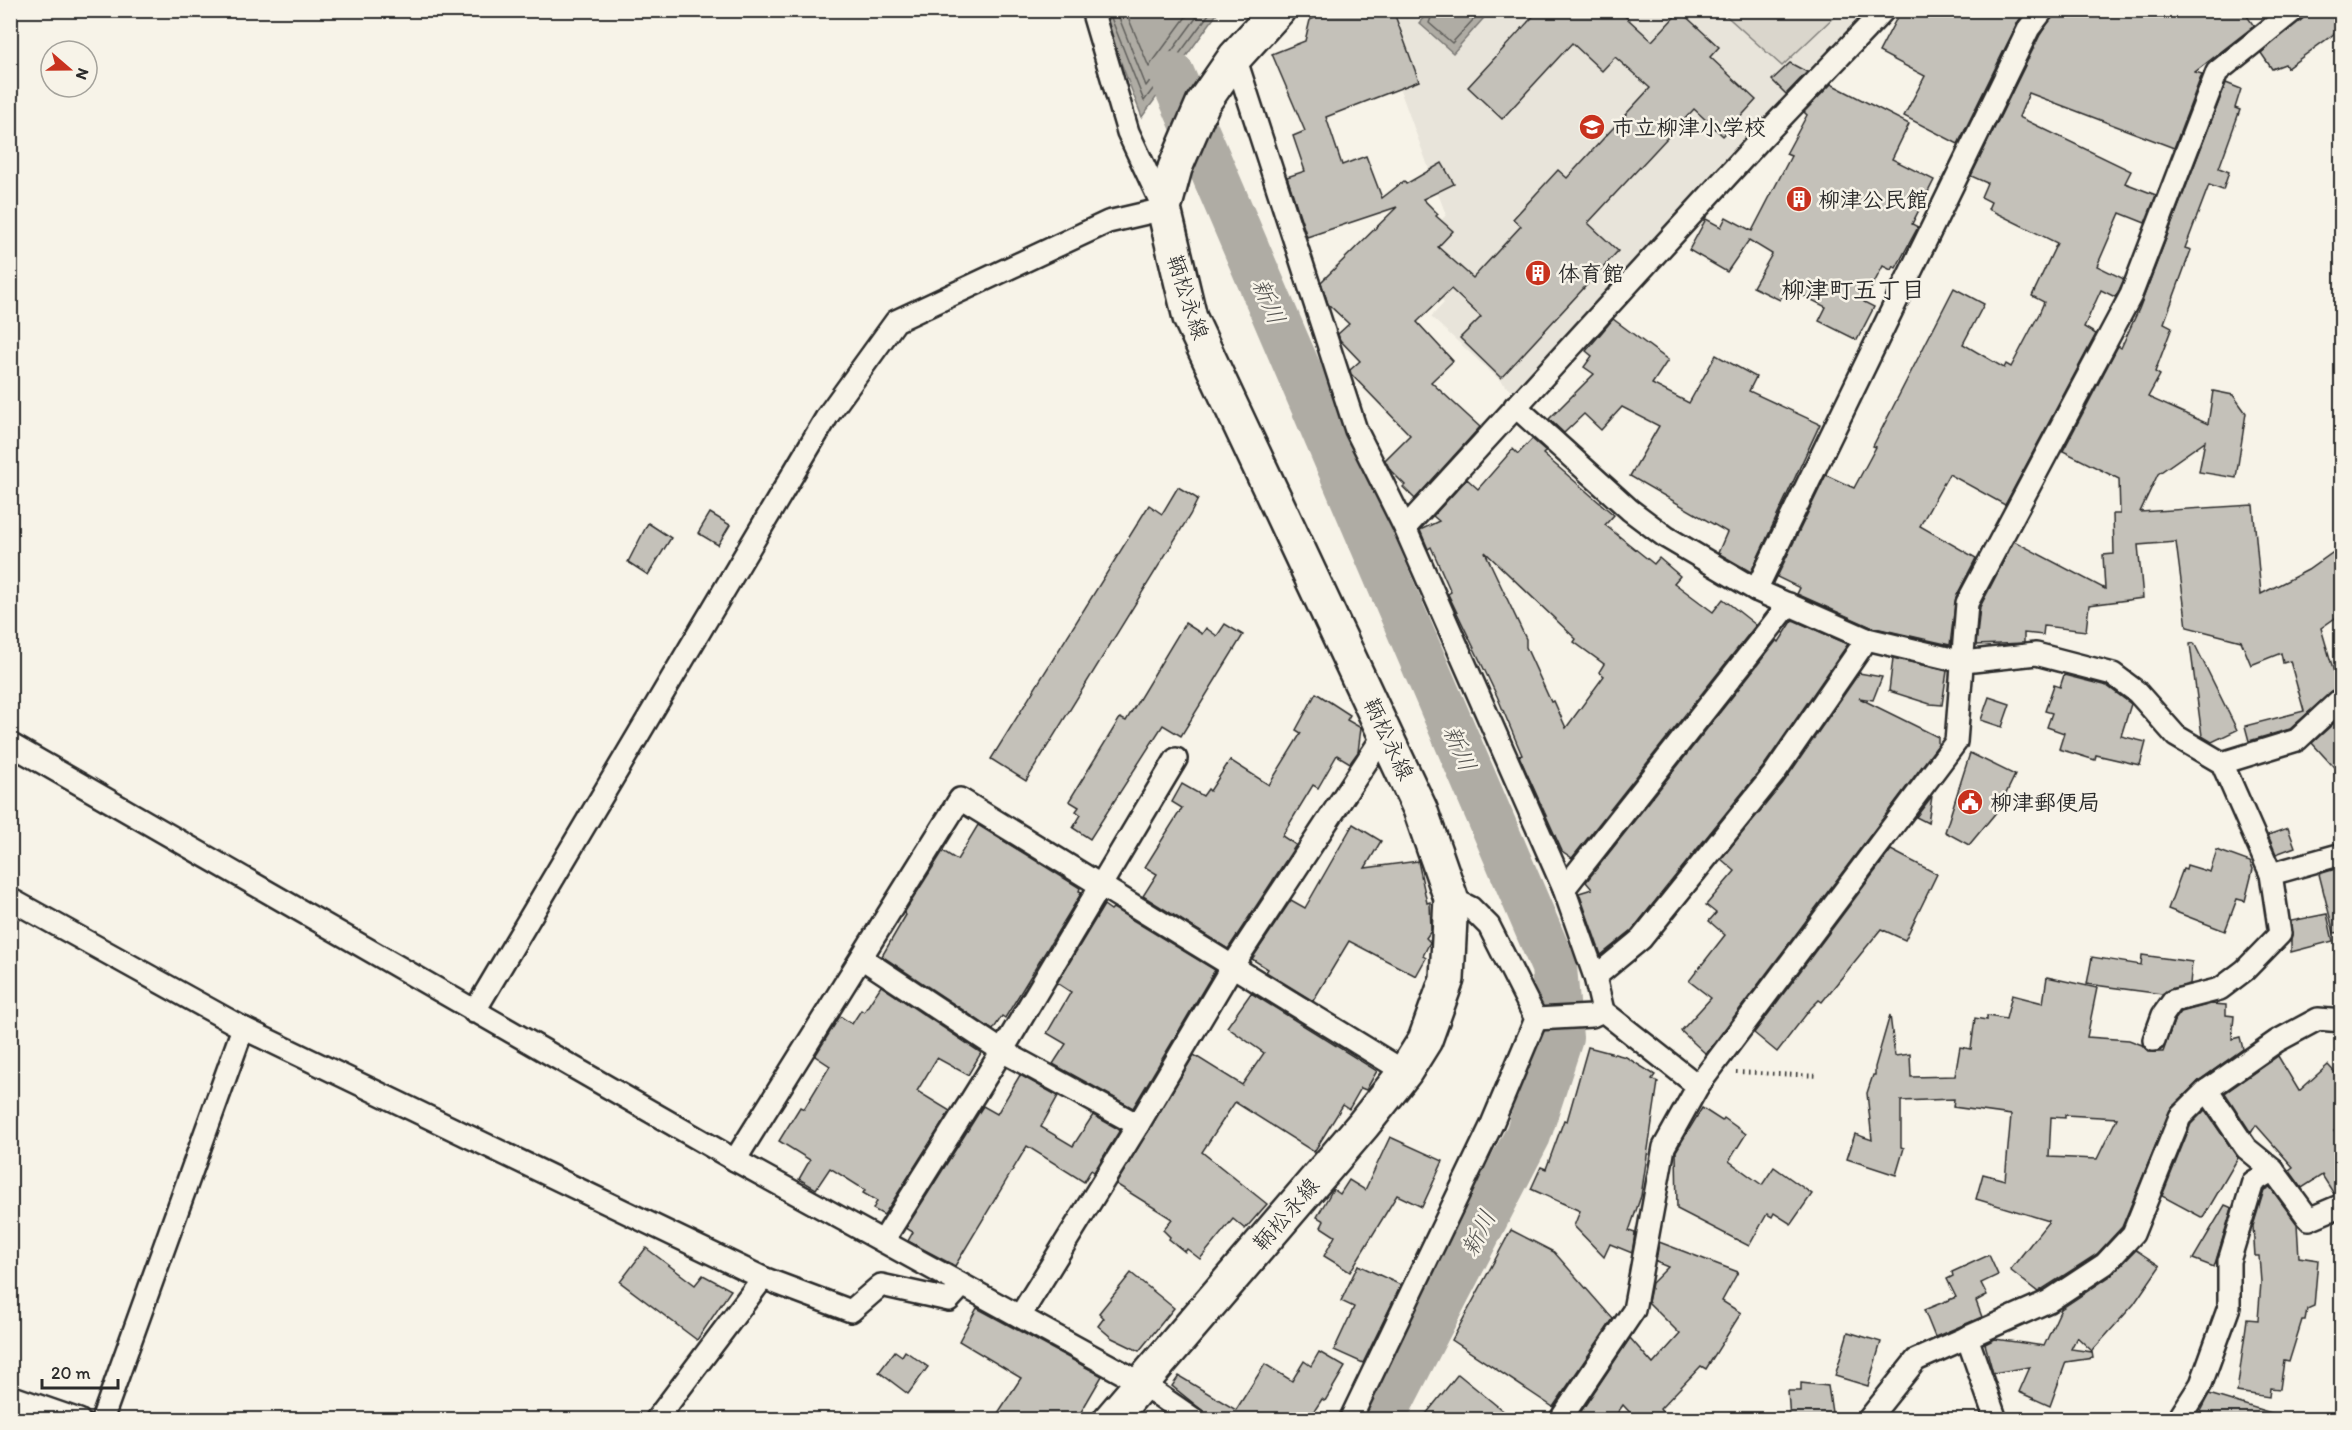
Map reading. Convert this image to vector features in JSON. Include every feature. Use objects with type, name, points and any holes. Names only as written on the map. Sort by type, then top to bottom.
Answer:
[{"type":"main road","points":[[1167,198],[1175,168],[1203,103],[1232,61],[1278,10]]},
{"type":"main road","name":"鞆松永線","points":[[1110,1419],[1363,1125],[1405,1072],[1425,1040],[1447,979],[1451,898],[1420,808],[1386,732],[1190,318],[1167,198]]},
{"type":"street","points":[[474,1012],[828,415],[896,321],[1108,222],[1167,198],[1128,132],[1092,10]]},
{"type":"street","points":[[1405,528],[1760,140],[1884,10]]},
{"type":"street","points":[[1756,590],[2029,28],[2043,10]]},
{"type":"street","points":[[1560,1419],[1634,1310],[1664,1147],[1703,1078],[1956,742],[1967,603],[2131,295],[2217,72],[2294,10]]},
{"type":"street","points":[[1232,61],[1356,430],[1405,528],[1564,889],[1595,977],[1597,1014]]},
{"type":"street","points":[[1515,406],[1630,510],[1666,537],[1756,590],[1867,639],[1964,662],[2036,654],[2113,674],[2137,692],[2175,736],[2222,763],[2271,874],[2280,934],[2245,970],[2220,989],[2173,1001],[2163,1016],[2154,1040]]},
{"type":"street","points":[[1564,889],[1789,604]]},
{"type":"street","points":[[1595,977],[1641,939],[1773,775],[1867,639]]},
{"type":"street","points":[[2222,763],[2297,740],[2342,698]]},
{"type":"street","points":[[1020,1316],[1233,965],[1386,732]]},
{"type":"street","points":[[10,744],[735,1160],[883,1241],[961,1287],[1020,1316],[1141,1383],[1195,1419]]},
{"type":"street","points":[[883,1241],[1102,887],[1176,759]]},
{"type":"street","points":[[735,1160],[863,959],[960,799],[1405,1072]]},
{"type":"street","points":[[2271,874],[2342,854]]},
{"type":"street","points":[[1350,1419],[1492,1124],[1536,1019],[1489,926],[1471,908],[1451,898]]},
{"type":"street","points":[[10,899],[243,1028],[763,1278],[851,1311],[881,1285],[949,1300],[961,1287]]},
{"type":"street","points":[[863,959],[1002,1051],[1138,1125]]},
{"type":"street","points":[[1536,1019],[1597,1014],[1703,1078]]},
{"type":"street","points":[[1868,1419],[1916,1360],[2049,1301],[2105,1264],[2133,1234],[2180,1117],[2207,1090],[2277,1041],[2308,1024],[2318,1019],[2342,1021]]},
{"type":"street","points":[[102,1419],[243,1028]]},
{"type":"street","points":[[2207,1090],[2246,1148],[2273,1170],[2309,1219],[2342,1205]]},
{"type":"street","points":[[2178,1419],[2201,1384],[2229,1307],[2229,1261],[2253,1182],[2273,1170]]},
{"type":"street","points":[[656,1419],[763,1278]]},
{"type":"street","points":[[1967,1337],[1996,1419]]},
{"type":"street","points":[[10,1396],[79,1419]]},
{"type":"path","points":[[1703,1078],[1819,1076]]},
{"type":"shaded area","name":"市立柳津小学校","points":[[1406,11],[1879,11],[1517,396],[1431,317],[1444,303],[1405,261],[1446,215],[1381,38]]},
{"type":"shaded area","points":[[1721,11],[1840,11],[1782,66]]},
{"type":"water","points":[[1430,10],[1490,11],[1453,53],[1419,23]]},
{"type":"water","points":[[1101,11],[1219,11],[1142,117]]},
{"type":"building","points":[[1331,10],[1393,10],[1419,81],[1326,117],[1342,165],[1366,156],[1382,198],[1404,181],[1406,184],[1442,163],[1454,184],[1423,199],[1438,214],[1436,216],[1453,231],[1438,247],[1473,278],[1521,226],[1513,219],[1558,170],[1567,178],[1650,88],[1615,57],[1602,71],[1572,43],[1502,119],[1468,87],[1539,10],[1618,10],[1652,41],[1680,11],[1719,47],[1710,57],[1756,100],[1723,136],[1694,109],[1588,223],[1618,251],[1501,378],[1460,338],[1481,317],[1451,289],[1417,322],[1453,361],[1431,382],[1480,427],[1415,499],[1403,487],[1405,485],[1391,471],[1385,460],[1410,435],[1351,374],[1350,370],[1360,361],[1340,340],[1338,334],[1349,324],[1328,304],[1321,282],[1397,207],[1307,237],[1287,177],[1305,171],[1293,136],[1305,131],[1272,54],[1305,41],[1310,20]]},
{"type":"building","points":[[1901,10],[2026,10],[1958,144],[1904,116],[1925,76],[1879,52]]},
{"type":"building","points":[[2056,10],[2243,10],[2254,26],[2195,72],[2202,74],[2174,148],[2029,93],[2019,117],[2131,171],[2125,183],[2156,195],[2145,223],[2120,213],[2097,266],[2124,279],[2115,297],[2101,290],[2084,327],[2096,334],[2005,505],[1949,474],[1920,526],[1976,558],[1956,597],[1950,645],[1871,627],[1797,594],[1800,588],[1777,577],[1826,475],[1854,488],[1954,288],[1984,304],[1963,344],[2004,368],[2006,364],[2011,367],[2039,314],[2044,302],[2032,296],[2057,243],[1988,209],[1991,202],[1981,197],[1987,183],[1971,176],[2040,35]]},
{"type":"building","points":[[2310,10],[2342,10],[2342,28],[2287,68],[2285,64],[2272,69],[2261,53]]},
{"type":"building","points":[[1790,63],[1807,72],[1786,94],[1772,80]]},
{"type":"building","points":[[2226,83],[2241,89],[2235,108],[2240,110],[2219,168],[2229,172],[2223,190],[2209,185],[2185,248],[2191,250],[2164,323],[2172,327],[2155,372],[2160,375],[2148,397],[2208,424],[2213,391],[2233,395],[2246,413],[2236,478],[2199,472],[2205,441],[2158,474],[2140,512],[2253,505],[2261,594],[2308,570],[2342,546],[2342,613],[2321,628],[2338,686],[2290,729],[2249,741],[2245,726],[2304,711],[2290,661],[2283,663],[2281,653],[2251,665],[2241,641],[2187,627],[2176,542],[2138,545],[2143,598],[2089,605],[2086,631],[2044,626],[2043,635],[2024,633],[2024,643],[1976,645],[1980,607],[2014,541],[2105,589],[2103,555],[2114,554],[2113,514],[2120,514],[2119,479],[2063,451],[2118,346],[2121,348],[2139,309]]},
{"type":"building","points":[[1831,84],[1909,124],[1892,159],[1934,180],[1912,224],[1918,227],[1896,268],[1893,266],[1891,270],[1883,266],[1864,302],[1874,307],[1857,340],[1819,321],[1826,307],[1786,287],[1780,300],[1753,287],[1772,254],[1749,240],[1727,272],[1689,250],[1706,219],[1721,227],[1726,217],[1752,231],[1791,156],[1786,154],[1807,115],[1804,112]]},
{"type":"building","points":[[1613,319],[1668,360],[1652,384],[1689,403],[1716,355],[1756,377],[1749,391],[1820,424],[1751,572],[1718,553],[1727,532],[1630,476],[1659,426],[1622,407],[1601,430],[1584,414],[1564,433],[1549,419],[1594,374],[1584,367],[1592,356],[1586,351]]},
{"type":"building","points":[[1532,439],[1546,451],[1543,454],[1614,515],[1605,525],[1654,564],[1659,558],[1680,576],[1674,583],[1713,612],[1723,599],[1756,625],[1572,858],[1562,851],[1519,756],[1522,755],[1497,696],[1448,594],[1451,592],[1431,547],[1428,549],[1420,530],[1439,521],[1433,516],[1467,479],[1478,489],[1513,449],[1518,454]],"holes":[[[1485,552],[1576,639],[1574,642],[1604,664],[1599,672],[1604,676],[1566,728],[1554,701],[1551,702],[1526,647],[1526,639]]]},
{"type":"building","points":[[1178,487],[1198,499],[1190,515],[1026,781],[991,759],[1149,505],[1162,514]]},
{"type":"building","points":[[710,513],[730,525],[718,545],[698,533]]},
{"type":"building","points":[[648,523],[671,538],[648,575],[628,562]]},
{"type":"building","points":[[1793,620],[1848,644],[1763,767],[1632,930],[1601,955],[1579,893],[1592,889],[1586,882],[1777,640],[1779,642]]},
{"type":"building","points":[[1185,623],[1202,634],[1206,628],[1217,636],[1225,624],[1243,635],[1181,736],[1163,725],[1090,839],[1073,828],[1081,815],[1076,811],[1079,807],[1069,801],[1120,718],[1126,721]]},
{"type":"building","points":[[2194,643],[2237,730],[2212,742],[2202,736],[2190,644]]},
{"type":"building","points":[[1893,658],[1947,671],[1942,705],[1930,704],[1889,691]]},
{"type":"building","points":[[1859,673],[1882,677],[1873,700],[1859,698],[1938,737],[1938,745],[1706,1054],[1681,1031],[1711,998],[1689,981],[1725,935],[1709,921],[1716,913],[1706,905],[1735,871],[1721,859],[1783,783]]},
{"type":"building","points":[[2064,675],[2107,686],[2131,704],[2121,736],[2146,742],[2140,765],[2096,755],[2095,760],[2059,749],[2064,733],[2047,727],[2052,713],[2045,711],[2054,685],[2060,687]]},
{"type":"building","points":[[1316,693],[1350,715],[1347,720],[1361,728],[1358,752],[1350,763],[1337,755],[1318,788],[1313,785],[1282,836],[1296,845],[1228,949],[1143,896],[1157,874],[1145,867],[1182,808],[1172,802],[1182,784],[1203,796],[1208,789],[1210,791],[1230,760],[1269,785],[1301,733],[1296,730]]},
{"type":"building","points":[[1989,697],[2010,704],[2002,727],[1981,720]]},
{"type":"building","points":[[2342,716],[2342,776],[2312,743]]},
{"type":"building","points":[[1970,753],[2015,775],[1998,810],[1969,845],[1945,832]]},
{"type":"building","points":[[1932,796],[1928,823],[1916,817]]},
{"type":"building","points":[[1353,824],[1381,841],[1365,868],[1418,861],[1427,903],[1430,902],[1431,931],[1426,938],[1430,942],[1423,956],[1426,958],[1416,976],[1349,941],[1313,1001],[1266,972],[1268,969],[1252,959],[1291,900],[1305,908]]},
{"type":"building","points":[[978,825],[1080,888],[1079,891],[1082,892],[1005,1018],[1002,1016],[993,1030],[882,956],[906,915],[904,913],[943,851],[957,860]]},
{"type":"building","points":[[2288,828],[2295,847],[2276,854],[2268,835]]},
{"type":"building","points":[[1891,850],[1937,874],[1905,940],[1881,929],[1822,1002],[1819,1000],[1811,1008],[1777,1052],[1754,1033]]},
{"type":"building","points":[[2217,850],[2250,862],[2253,869],[2245,901],[2237,899],[2225,931],[2168,909],[2183,869],[2186,870],[2187,865],[2210,872]]},
{"type":"building","points":[[2342,867],[2342,932],[2334,933],[2319,874]]},
{"type":"building","points":[[1104,905],[1111,910],[1113,908],[1215,970],[1133,1108],[1053,1064],[1066,1044],[1047,1033],[1071,992],[1057,983]]},
{"type":"building","points":[[2327,914],[2333,941],[2291,952],[2291,921]]},
{"type":"building","points":[[2142,955],[2192,962],[2190,984],[2170,989],[2162,994],[2087,984],[2092,957],[2141,965]]},
{"type":"building","points":[[2047,977],[2097,988],[2087,1037],[2129,1040],[2142,1045],[2149,1052],[2163,1052],[2174,1021],[2181,1012],[2211,1004],[2226,1005],[2226,1015],[2234,1016],[2232,1039],[2240,1037],[2243,1049],[2200,1080],[2171,1108],[2122,1227],[2097,1254],[2038,1292],[2010,1270],[2049,1221],[1976,1199],[1983,1174],[2005,1180],[2011,1115],[1953,1107],[1954,1099],[1901,1101],[1901,1147],[1904,1148],[1896,1175],[1847,1159],[1855,1134],[1872,1140],[1867,1093],[1873,1075],[1875,1075],[1875,1067],[1890,1015],[1895,1056],[1910,1054],[1911,1077],[1955,1076],[1960,1047],[1971,1049],[1975,1018],[1987,1020],[1987,1016],[2006,1019],[2012,995],[2043,1003]],"holes":[[[2065,1115],[2117,1118],[2097,1159],[2049,1157],[2051,1117],[2065,1118]]]},
{"type":"building","points":[[881,986],[981,1053],[968,1075],[937,1058],[917,1091],[950,1111],[884,1215],[873,1209],[877,1201],[863,1193],[865,1190],[830,1168],[816,1189],[799,1179],[810,1160],[779,1141],[800,1107],[804,1109],[830,1066],[815,1056],[840,1016],[852,1024],[861,1010],[864,1012]]},
{"type":"building","points":[[1251,993],[1377,1071],[1366,1090],[1361,1088],[1349,1109],[1343,1105],[1314,1152],[1235,1102],[1202,1152],[1267,1204],[1245,1229],[1233,1219],[1200,1259],[1187,1249],[1185,1252],[1169,1239],[1170,1237],[1163,1230],[1172,1219],[1116,1184],[1194,1055],[1242,1085],[1264,1053],[1227,1027]]},
{"type":"building","points":[[1588,1047],[1626,1057],[1655,1075],[1652,1079],[1658,1082],[1641,1196],[1629,1231],[1635,1233],[1632,1253],[1610,1244],[1604,1257],[1574,1226],[1580,1211],[1531,1189],[1541,1167],[1546,1169],[1564,1120],[1567,1121]]},
{"type":"building","points":[[2278,1056],[2299,1091],[2328,1065],[2342,1080],[2342,1124],[2334,1131],[2342,1142],[2342,1193],[2334,1194],[2322,1175],[2302,1188],[2289,1170],[2293,1167],[2256,1125],[2251,1133],[2225,1093]]},
{"type":"building","points":[[1020,1075],[1058,1096],[1041,1127],[1073,1146],[1093,1115],[1120,1130],[1094,1172],[1091,1170],[1084,1182],[1027,1146],[955,1266],[908,1241],[913,1232],[906,1228],[983,1106],[997,1114]]},
{"type":"building","points":[[1702,1108],[1722,1121],[1724,1118],[1746,1134],[1729,1161],[1762,1185],[1774,1167],[1812,1194],[1791,1224],[1774,1213],[1772,1217],[1767,1214],[1749,1246],[1677,1209],[1676,1151]]},
{"type":"building","points":[[2205,1110],[2238,1158],[2203,1218],[2162,1196],[2191,1124]]},
{"type":"building","points":[[1390,1137],[1443,1161],[1422,1207],[1397,1195],[1350,1272],[1324,1256],[1335,1236],[1321,1227],[1324,1221],[1317,1217],[1333,1189],[1340,1194],[1349,1180],[1365,1190]]},
{"type":"building","points":[[2270,1187],[2297,1224],[2299,1257],[2318,1260],[2314,1306],[2307,1309],[2305,1320],[2302,1320],[2289,1362],[2284,1361],[2280,1389],[2270,1388],[2269,1397],[2237,1392],[2247,1319],[2258,1320],[2261,1282],[2259,1256],[2255,1256],[2253,1226],[2264,1190]]},
{"type":"building","points":[[2225,1205],[2232,1208],[2214,1267],[2193,1259]]},
{"type":"building","points":[[1511,1230],[1554,1252],[1613,1319],[1553,1407],[1452,1340]]},
{"type":"building","points":[[1659,1242],[1738,1272],[1722,1301],[1741,1313],[1706,1369],[1701,1366],[1660,1409],[1667,1419],[1636,1419],[1623,1405],[1613,1419],[1576,1419],[1630,1338],[1653,1364],[1680,1334],[1648,1302],[1652,1283],[1668,1267],[1656,1262]]},
{"type":"building","points":[[646,1248],[695,1285],[703,1275],[731,1290],[697,1340],[620,1282]]},
{"type":"building","points":[[2136,1250],[2160,1266],[2134,1304],[2092,1351],[2077,1337],[2071,1349],[2092,1352],[2093,1358],[2066,1362],[2050,1406],[2019,1392],[2030,1367],[1993,1373],[1985,1344],[1995,1339],[2044,1346],[2061,1309],[2112,1275]]},
{"type":"building","points":[[1989,1255],[1998,1275],[1981,1283],[1987,1295],[1976,1301],[1982,1317],[1935,1337],[1924,1310],[1956,1297],[1947,1279],[1953,1276],[1952,1272]]},
{"type":"building","points":[[1358,1265],[1401,1285],[1363,1363],[1334,1350],[1354,1307],[1341,1301]]},
{"type":"building","points":[[1131,1273],[1174,1308],[1139,1351],[1112,1338],[1098,1326],[1104,1318],[1099,1313]]},
{"type":"building","points":[[977,1308],[1102,1376],[1077,1419],[994,1419],[1021,1378],[959,1341]]},
{"type":"building","points":[[1848,1332],[1881,1342],[1868,1386],[1835,1376]]},
{"type":"building","points":[[895,1351],[902,1356],[905,1351],[928,1367],[908,1394],[879,1372]]},
{"type":"building","points":[[1319,1352],[1345,1367],[1325,1401],[1322,1399],[1309,1419],[1213,1419],[1172,1386],[1179,1376],[1236,1410],[1265,1364],[1292,1381],[1304,1361],[1311,1366]]},
{"type":"building","points":[[1458,1374],[1513,1419],[1422,1419]]},
{"type":"building","points":[[1801,1383],[1828,1386],[1833,1419],[1790,1419],[1788,1391],[1801,1391]]},
{"type":"building","points":[[2209,1394],[2275,1414],[2275,1419],[2196,1419]]},
{"type":"waterway","name":"新川","points":[[1172,75],[1554,967],[1560,1038],[1528,1135],[1381,1420]]},
{"type":"place","name":"市立柳津小学校","points":[[1592,127]]},
{"type":"place","name":"柳津公民館","points":[[1799,199]]},
{"type":"place","name":"体育館","points":[[1538,273]]},
{"type":"place","name":"柳津郵便局","points":[[1970,802]]},
{"type":"district","name":"柳津町五丁目","points":[[1853,289]]}]
